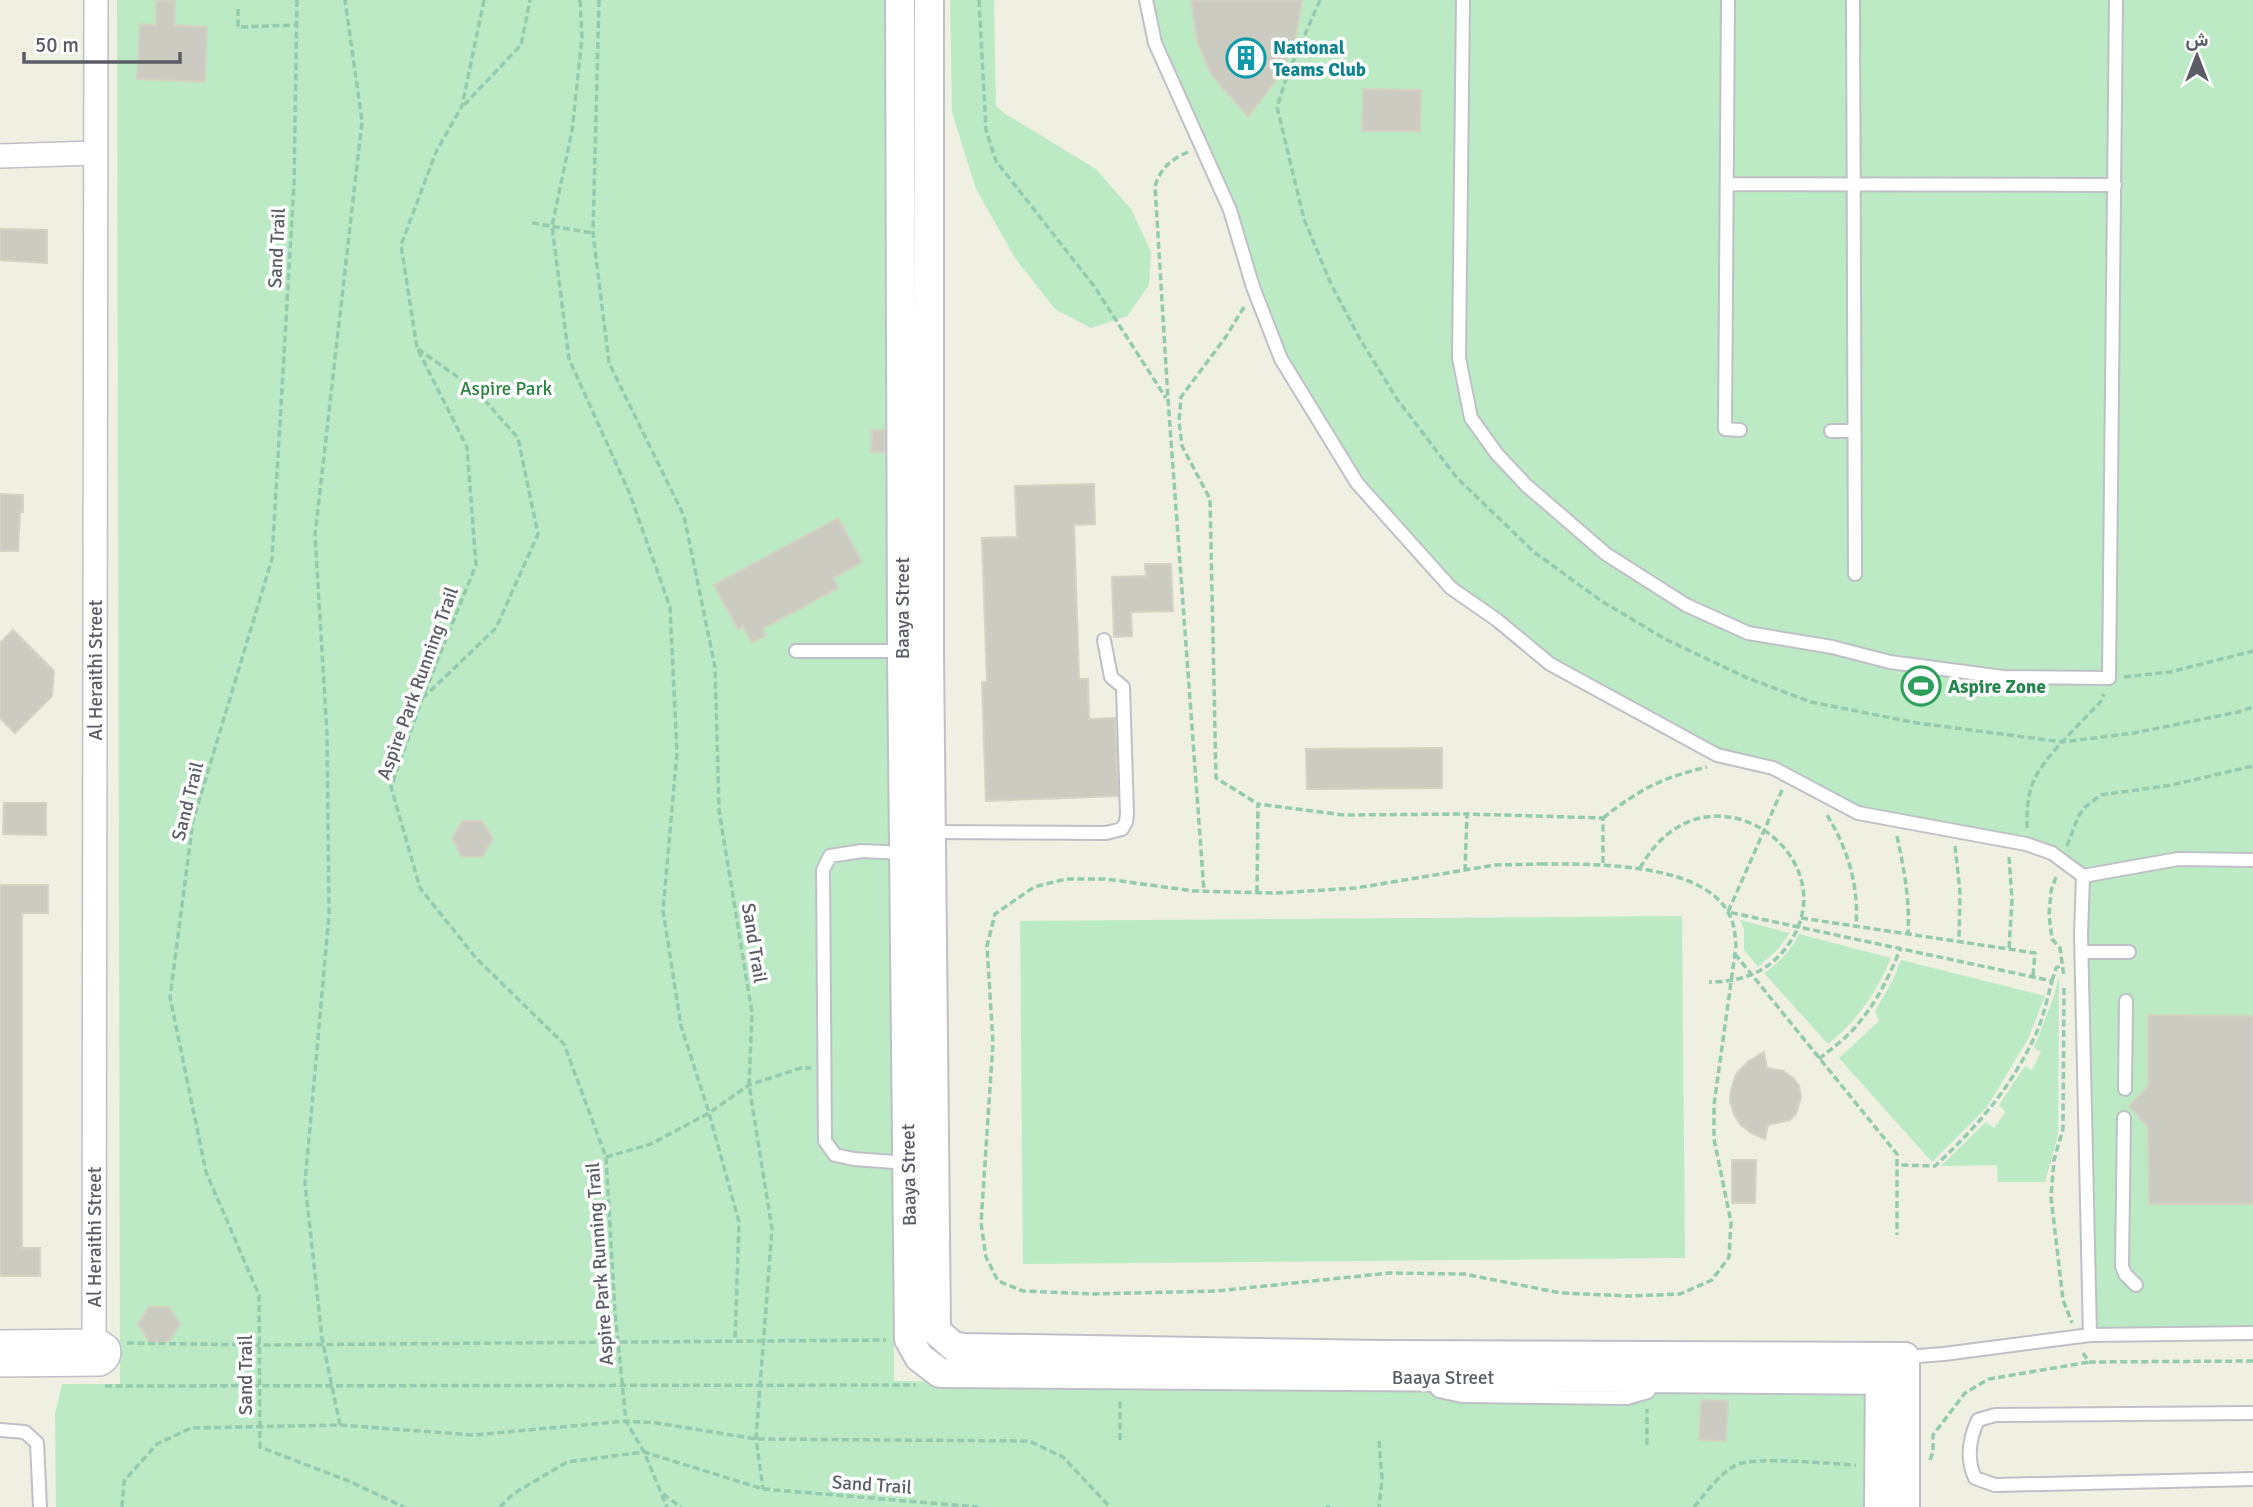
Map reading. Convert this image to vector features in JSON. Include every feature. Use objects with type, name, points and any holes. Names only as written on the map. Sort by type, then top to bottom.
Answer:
[{"type":"street","name":"Al Heraithi Street","points":[[96,0],[99,1342]]},
{"type":"street","name":"Baaya Street","points":[[900,0],[916,651]]},
{"type":"street","name":"Baaya Street","points":[[929,0],[913,840],[920,1163],[936,1331],[953,1346],[964,1348],[1892,1368]]},
{"type":"street","points":[[0,156],[95,153]]},
{"type":"street","name":"Baaya Street","points":[[909,1339],[920,1163]]},
{"type":"street","points":[[909,1339],[919,1357],[940,1373]]},
{"type":"street","points":[[0,1342],[99,1342],[108,1347],[108,1358],[105,1362],[94,1364],[0,1365]]},
{"type":"street","points":[[1879,1507],[1879,1467],[1892,1368]]},
{"type":"street","points":[[1892,1368],[1905,1507]]},
{"type":"street","name":"Baaya Street","points":[[940,1373],[1426,1377],[1652,1385],[1892,1368]]},
{"type":"lane","points":[[1146,0],[1155,43],[1230,209],[1253,287],[1281,359],[1357,483],[1451,588],[1497,620],[1550,664],[1717,755],[1773,768],[1858,813],[2026,844],[2052,853],[2083,876],[2178,859],[2253,860]]},
{"type":"lane","points":[[1463,0],[1459,358],[1471,418],[1497,454],[1526,485],[1606,554],[1686,604],[1748,634],[1832,647],[1890,662],[2003,677],[2109,678],[2116,0]]},
{"type":"lane","points":[[1728,0],[1725,429],[1740,430]]},
{"type":"lane","points":[[1853,0],[1854,573]]},
{"type":"lane","points":[[1728,184],[2115,185]]},
{"type":"lane","points":[[1831,431],[1854,431]]},
{"type":"lane","points":[[920,1163],[854,1159],[835,1155],[825,1141],[823,870],[830,856],[913,840],[1105,833],[1122,829],[1127,814],[1123,687],[1111,677],[1104,640]]},
{"type":"lane","points":[[796,651],[916,651]]},
{"type":"lane","points":[[2083,876],[2081,904],[2090,1335]]},
{"type":"lane","points":[[2082,952],[2129,952]]},
{"type":"lane","points":[[2125,1089],[2126,1001]]},
{"type":"lane","points":[[2124,1118],[2122,1266],[2125,1274],[2136,1285]]},
{"type":"lane","points":[[1892,1368],[1944,1354],[2090,1335],[2253,1333]]},
{"type":"lane","points":[[2253,1413],[1996,1415],[1978,1420],[1970,1437],[1969,1466],[1975,1478],[1995,1485],[2253,1479]]},
{"type":"lane","points":[[0,1430],[25,1432],[37,1443],[40,1507]]},
{"type":"path","name":"Sand Trail","points":[[297,0],[294,184],[272,559],[193,821],[170,997],[206,1172],[259,1295],[260,1447],[351,1482],[404,1507]]},
{"type":"path","points":[[340,1425],[323,1344],[305,1183],[329,915],[327,734],[315,535],[362,121],[345,0]]},
{"type":"path","name":"Aspire Park Running Trail","points":[[484,0],[462,106],[436,152],[401,245],[417,348],[467,447],[475,565],[422,699],[391,787],[420,888],[476,958],[564,1044],[606,1157],[626,1421],[644,1452],[667,1507]]},
{"type":"path","points":[[462,106],[521,45],[530,0]]},
{"type":"path","points":[[580,0],[582,38],[572,131],[552,226],[569,359],[629,492],[670,607],[677,753],[663,910],[681,1026],[709,1113],[739,1222],[735,1341]]},
{"type":"path","name":"Sand Trail","points":[[599,0],[593,233],[609,363],[684,516],[715,667],[719,810],[752,1013],[749,1085],[772,1229],[756,1438],[763,1489]]},
{"type":"path","points":[[979,0],[986,130],[996,161],[1094,286],[1168,399]]},
{"type":"path","points":[[1320,0],[1287,76],[1277,107],[1304,219],[1331,284],[1360,339],[1397,399],[1457,478],[1534,552],[1600,600],[1665,639],[1745,677],[1811,702],[1917,723],[2063,741],[2134,733],[2253,707]]},
{"type":"path","points":[[238,9],[238,27],[296,25]]},
{"type":"path","points":[[1201,148],[1171,160],[1160,171],[1155,186],[1203,891]]},
{"type":"path","points":[[532,223],[593,233]]},
{"type":"path","points":[[1253,287],[1225,338],[1181,397],[1179,421],[1182,446],[1210,499],[1216,778],[1258,804],[1345,815],[1467,814],[1603,818],[1640,790],[1658,781],[1716,765]]},
{"type":"path","points":[[417,348],[475,389],[519,438],[538,534],[496,628],[422,699]]},
{"type":"path","points":[[2026,844],[2027,804],[2034,778],[2063,741],[2101,701],[2109,678],[2171,672],[2253,652]]},
{"type":"path","points":[[1728,912],[1788,776]]},
{"type":"path","points":[[1808,787],[1835,829],[1850,866],[1856,889],[1856,926]]},
{"type":"path","points":[[1257,893],[1258,804]]},
{"type":"path","points":[[1465,871],[1467,814]]},
{"type":"path","points":[[1639,869],[1664,835],[1703,817],[1725,816],[1746,820],[1765,829],[1782,844],[1794,862],[1801,882],[1801,918],[1780,956],[1752,975],[1731,982],[1709,982]]},
{"type":"path","points":[[1603,818],[1603,864]]},
{"type":"path","points":[[1891,819],[1906,878],[1908,934]]},
{"type":"path","points":[[1951,830],[1960,892],[1958,941]]},
{"type":"path","points":[[2006,840],[2012,878],[2012,929],[2009,949]]},
{"type":"path","points":[[1603,864],[1684,878],[1713,895],[1728,912],[1735,928],[1735,953],[1714,1105],[1714,1139],[1731,1222],[1729,1257],[1712,1280],[1681,1294],[1630,1296],[1562,1293],[1464,1274],[1389,1273],[1217,1291],[1094,1294],[1023,1291],[998,1282],[986,1257],[981,1223],[993,1043],[987,946],[995,914],[1034,887],[1066,879],[1105,879],[1203,891],[1257,893],[1356,888],[1495,865],[1603,864]]},
{"type":"path","points":[[1728,912],[2052,981]]},
{"type":"path","points":[[1801,918],[2035,953],[2033,976]]},
{"type":"path","points":[[1819,1059],[1856,1028],[1870,1009],[1901,947]]},
{"type":"path","points":[[1735,953],[1896,1154],[1897,1235]]},
{"type":"path","points":[[1896,1165],[1935,1166],[1976,1127],[2011,1080],[2035,1036],[2056,968],[2062,965]]},
{"type":"path","points":[[606,1157],[651,1144],[709,1113],[749,1085],[801,1068],[826,1068]]},
{"type":"path","points":[[2063,1323],[2071,1322]]},
{"type":"path","points":[[99,1342],[259,1345],[909,1339]]},
{"type":"path","points":[[2082,1350],[2089,1362],[2253,1361]]},
{"type":"path","points":[[94,1364],[94,1385],[933,1385],[940,1373]]},
{"type":"path","points":[[1120,1440],[1121,1375]]},
{"type":"path","points":[[1647,1445],[1652,1385]]},
{"type":"path","points":[[122,1507],[124,1480],[157,1444],[191,1428],[340,1425],[474,1435],[626,1421],[756,1438],[1029,1441],[1063,1457],[1110,1507]]},
{"type":"path","points":[[1379,1441],[1382,1479],[1379,1507]]},
{"type":"path","name":"Sand Trail","points":[[500,1507],[513,1494],[567,1462],[644,1452],[763,1489],[978,1507]]},
{"type":"path","points":[[1694,1507],[1718,1479],[1738,1464],[1771,1461],[1879,1467]]},
{"type":"path","name":"Aspire Park Running Trail","points":[[663,1494],[681,1507]]},
{"type":"green space","name":"Aspire Park","points":[[117,0],[894,0],[894,1381],[1872,1388],[1870,1507],[56,1507],[55,1414],[62,1384],[120,1384]]},
{"type":"green space","points":[[950,0],[994,0],[996,106],[1096,169],[1131,209],[1151,251],[1149,285],[1127,316],[1091,328],[1055,309],[1015,258],[976,189],[952,112]]},
{"type":"green space","name":"Aspire Zone","points":[[1146,0],[2253,0],[2253,1333],[2090,1335],[2083,876],[2052,853],[1858,813],[1773,768],[1717,755],[1550,664],[1451,588],[1357,483],[1281,359],[1230,210],[1155,43]]},
{"type":"green space","points":[[1682,916],[1685,1258],[1023,1264],[1020,921]]},
{"type":"green space","points":[[1740,920],[1790,933],[1776,951],[1758,967],[1744,950],[1744,929]]},
{"type":"green space","points":[[1799,934],[1891,958],[1865,1005],[1828,1044],[1764,973],[1784,956]]},
{"type":"green space","points":[[1901,960],[2045,996],[2028,1039],[1987,1107],[1932,1162],[1839,1058],[1879,1021],[1875,1011]]},
{"type":"green space","points":[[2059,976],[2058,1136],[2045,1182],[1998,1182],[1997,1165],[1941,1166],[1986,1122],[1994,1128],[2006,1112],[1999,1105],[2025,1066],[2032,1070],[2041,1052],[2034,1048]]},
{"type":"building","points":[[156,0],[175,0],[175,25],[207,27],[205,82],[137,79],[140,24],[156,25]]},
{"type":"building","name":"National Teams Club","points":[[1191,0],[1302,0],[1296,37],[1281,74],[1248,117],[1211,74],[1197,41]]},
{"type":"building","points":[[1363,89],[1421,90],[1420,131],[1362,131]]},
{"type":"building","points":[[0,229],[47,230],[47,263],[0,260]]},
{"type":"building","points":[[872,430],[885,430],[885,452],[871,452]]},
{"type":"building","points":[[1094,484],[1095,524],[1074,525],[1079,679],[1088,679],[1089,719],[1115,718],[1118,796],[986,801],[982,682],[987,682],[982,538],[1017,537],[1015,486]]},
{"type":"building","points":[[0,494],[23,495],[18,551],[0,551]]},
{"type":"building","points":[[838,518],[862,562],[833,578],[838,588],[762,629],[766,635],[752,643],[743,626],[738,629],[714,585]]},
{"type":"building","points":[[1145,564],[1171,564],[1173,611],[1131,612],[1132,636],[1114,637],[1112,577],[1146,576]]},
{"type":"building","points":[[13,630],[54,671],[52,696],[15,733],[0,718],[0,643]]},
{"type":"building","points":[[1442,748],[1442,788],[1307,789],[1306,749]]},
{"type":"building","points":[[4,803],[46,803],[46,835],[3,834]]},
{"type":"building","points":[[462,821],[482,821],[493,839],[482,857],[462,857],[452,839]]},
{"type":"building","points":[[0,885],[48,885],[48,913],[22,913],[22,1248],[40,1248],[40,1276],[0,1276]]},
{"type":"building","points":[[2148,1015],[2253,1016],[2253,1204],[2149,1204],[2148,1127],[2129,1106],[2148,1086]]},
{"type":"building","points":[[1764,1052],[1767,1068],[1783,1071],[1793,1078],[1799,1086],[1801,1097],[1796,1114],[1790,1120],[1768,1125],[1765,1139],[1740,1124],[1730,1101],[1736,1074],[1749,1061]]},
{"type":"building","points":[[1732,1160],[1756,1160],[1755,1203],[1732,1203]]},
{"type":"building","points":[[149,1307],[169,1307],[180,1324],[169,1342],[149,1342],[138,1324]]},
{"type":"building","points":[[1701,1400],[1728,1401],[1726,1441],[1699,1440]]},
{"type":"place","name":"National Teams Club","points":[[1246,58]]},
{"type":"place","name":"Aspire Zone","points":[[1921,686]]}]
